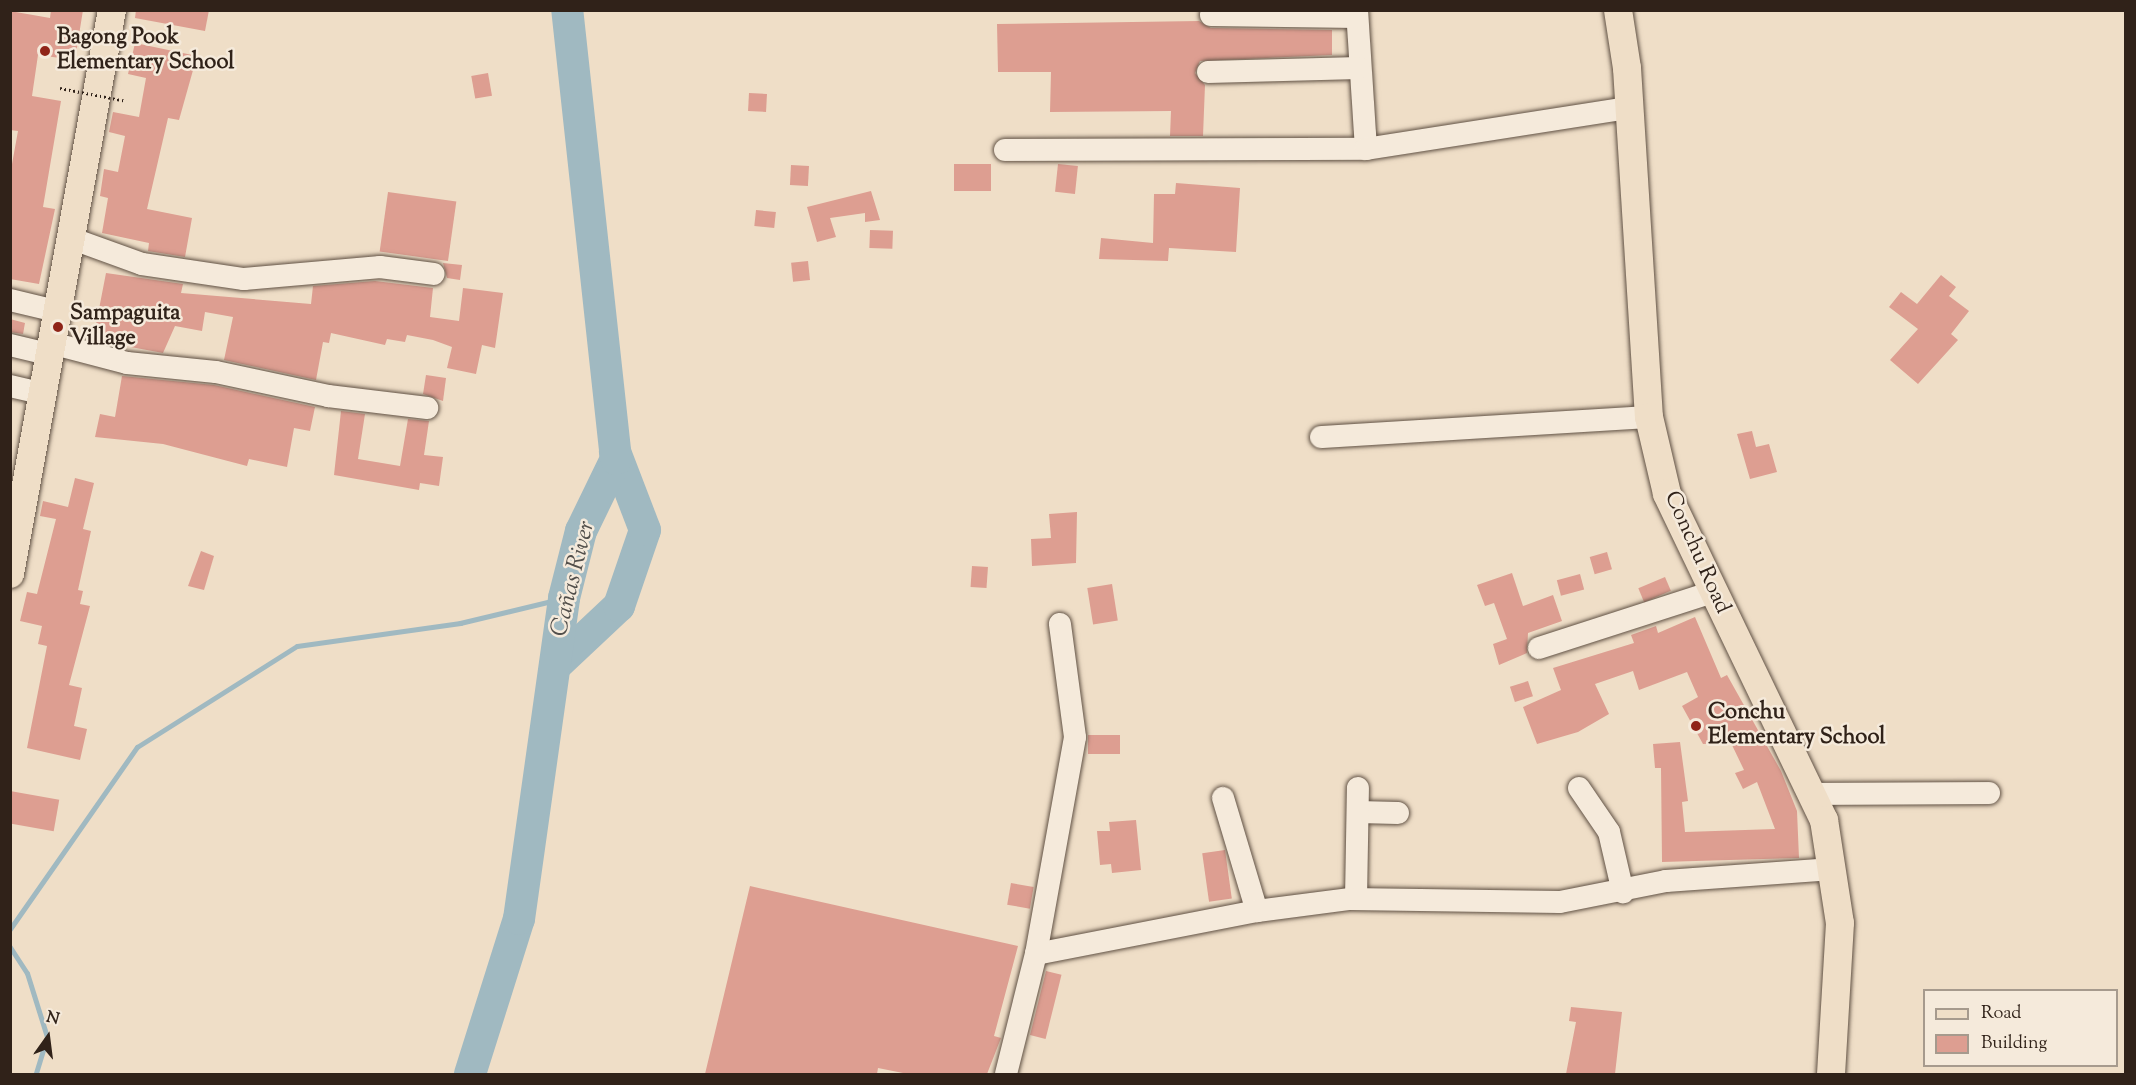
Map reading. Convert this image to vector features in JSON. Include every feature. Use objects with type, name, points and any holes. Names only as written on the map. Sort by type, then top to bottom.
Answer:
[{"type":"main road","points":[[10,574],[60,312],[112,10]]},
{"type":"main road","name":"Conchu Road","points":[[1618,10],[1629,108],[1649,417],[1667,494],[1712,592],[1813,794],[1833,869],[1840,923],[1831,1074]]},
{"type":"street","points":[[1211,15],[1357,14],[1366,149]]},
{"type":"street","points":[[1208,72],[1359,68]]},
{"type":"street","points":[[1005,150],[1366,149],[1629,108]]},
{"type":"street","points":[[73,239],[142,264],[244,279],[380,267],[434,274]]},
{"type":"street","points":[[10,300],[60,312]]},
{"type":"street","points":[[10,345],[53,349],[127,363],[216,372],[316,394],[427,408]]},
{"type":"street","points":[[10,386],[45,394]]},
{"type":"street","points":[[1321,437],[1649,417]]},
{"type":"street","points":[[1539,648],[1712,592]]},
{"type":"street","points":[[1006,1074],[1036,954],[1075,737],[1060,624]]},
{"type":"street","points":[[1356,899],[1358,788]]},
{"type":"street","points":[[1579,788],[1609,832],[1623,892]]},
{"type":"street","points":[[1813,794],[1989,793]]},
{"type":"street","points":[[1223,798],[1257,911]]},
{"type":"street","points":[[1358,812],[1398,813]]},
{"type":"street","points":[[1036,954],[1257,911],[1356,899],[1560,902],[1623,892],[1666,881],[1833,869]]},
{"type":"path","points":[[60,88],[126,101]]},
{"type":"building","points":[[51,10],[83,10],[75,60],[38,55],[32,96],[61,101],[43,207],[55,209],[39,284],[10,279],[10,175],[18,131],[10,130],[10,11],[50,18]]},
{"type":"building","points":[[136,10],[209,10],[205,31],[135,18]]},
{"type":"building","points":[[1199,21],[1211,28],[1332,30],[1332,55],[1200,61],[1195,73],[1205,85],[1203,136],[1170,136],[1171,111],[1050,112],[1051,72],[998,72],[997,24]]},
{"type":"building","points":[[135,43],[197,56],[179,120],[168,118],[147,209],[192,218],[185,257],[148,251],[149,243],[102,233],[108,198],[100,196],[104,169],[118,172],[125,136],[109,132],[113,112],[139,117],[146,78],[128,74]]},
{"type":"building","points":[[488,73],[492,96],[475,99],[471,76]]},
{"type":"building","points":[[749,93],[767,94],[766,112],[748,111]]},
{"type":"building","points":[[954,164],[991,164],[991,191],[954,191]]},
{"type":"building","points":[[1058,164],[1078,166],[1075,194],[1055,192]]},
{"type":"building","points":[[791,165],[809,166],[808,186],[790,185]]},
{"type":"building","points":[[1176,183],[1240,188],[1236,252],[1169,248],[1168,261],[1099,259],[1101,238],[1153,243],[1154,194],[1175,194]]},
{"type":"building","points":[[871,191],[880,220],[865,222],[865,213],[830,218],[836,237],[817,242],[807,207]]},
{"type":"building","points":[[388,192],[456,202],[448,261],[380,251]]},
{"type":"building","points":[[756,210],[776,212],[774,228],[754,226]]},
{"type":"building","points":[[870,230],[893,231],[892,249],[869,248]]},
{"type":"building","points":[[808,261],[810,280],[793,282],[791,263]]},
{"type":"building","points":[[443,263],[462,265],[460,280],[447,278]]},
{"type":"building","points":[[106,273],[183,284],[181,293],[311,304],[313,286],[375,281],[433,288],[430,317],[459,321],[463,288],[503,293],[495,348],[482,345],[476,374],[447,368],[452,347],[433,340],[407,335],[405,342],[387,339],[385,345],[331,333],[329,343],[323,342],[316,380],[224,360],[233,317],[205,312],[202,331],[175,326],[163,353],[93,340]]},
{"type":"building","points":[[1941,275],[1956,287],[1949,296],[1969,311],[1951,334],[1958,340],[1918,384],[1890,360],[1918,329],[1889,307],[1901,292],[1917,304]]},
{"type":"building","points":[[10,319],[25,323],[23,334],[10,332]]},
{"type":"building","points":[[426,375],[446,378],[443,401],[423,394]]},
{"type":"building","points":[[122,376],[214,385],[315,407],[310,431],[294,428],[287,467],[249,459],[247,466],[163,444],[95,437],[100,414],[115,417]]},
{"type":"building","points":[[341,411],[365,414],[358,459],[400,466],[408,419],[429,421],[424,455],[443,457],[439,486],[420,483],[419,490],[334,475]]},
{"type":"building","points":[[1752,431],[1756,447],[1769,444],[1777,472],[1750,479],[1737,434]]},
{"type":"building","points":[[75,478],[94,483],[83,529],[91,531],[78,590],[83,591],[80,604],[90,606],[69,685],[82,688],[74,726],[87,729],[80,760],[27,748],[47,646],[38,644],[42,626],[20,621],[27,592],[37,594],[56,519],[40,516],[43,501],[68,507]]},
{"type":"building","points":[[1077,512],[1076,563],[1032,566],[1031,539],[1051,538],[1049,514]]},
{"type":"building","points":[[201,551],[214,556],[204,590],[188,586]]},
{"type":"building","points":[[1607,552],[1612,569],[1595,574],[1590,557]]},
{"type":"building","points":[[972,566],[988,567],[986,588],[971,587]]},
{"type":"building","points":[[1512,573],[1523,606],[1553,595],[1562,621],[1528,633],[1527,653],[1499,665],[1493,644],[1507,639],[1494,603],[1485,606],[1477,585]]},
{"type":"building","points":[[1580,574],[1584,589],[1561,596],[1557,580]]},
{"type":"building","points":[[1665,577],[1671,591],[1644,602],[1638,588]]},
{"type":"building","points":[[1112,584],[1118,621],[1093,624],[1087,588]]},
{"type":"building","points":[[1695,617],[1721,678],[1727,675],[1781,771],[1797,811],[1799,858],[1662,862],[1661,768],[1655,768],[1653,744],[1680,742],[1688,801],[1682,802],[1685,832],[1775,829],[1757,782],[1743,789],[1735,773],[1744,770],[1731,743],[1703,744],[1682,706],[1698,697],[1687,672],[1639,690],[1633,671],[1595,684],[1609,714],[1578,732],[1537,744],[1523,707],[1561,690],[1553,668],[1634,643],[1631,635],[1656,626],[1658,633]]},
{"type":"building","points":[[1528,681],[1533,696],[1515,702],[1510,687]]},
{"type":"building","points":[[1088,735],[1120,735],[1120,754],[1088,754]]},
{"type":"building","points":[[10,791],[59,800],[54,831],[10,823]]},
{"type":"building","points":[[1136,820],[1141,870],[1112,873],[1111,864],[1100,865],[1097,831],[1110,831],[1109,822]]},
{"type":"building","points":[[1225,850],[1232,899],[1209,902],[1202,853]]},
{"type":"building","points":[[1011,883],[1034,887],[1030,909],[1007,905]]},
{"type":"building","points":[[750,886],[1018,946],[994,1036],[1001,1038],[987,1074],[908,1074],[878,1068],[877,1074],[705,1074]]},
{"type":"building","points":[[1046,971],[1062,975],[1046,1039],[1030,1035]]},
{"type":"building","points":[[1571,1007],[1622,1012],[1615,1074],[1566,1074],[1576,1022],[1569,1021]]},
{"type":"waterway","name":"Cañas River","points":[[470,1074],[519,919],[564,598],[581,531],[616,459],[567,10]]},
{"type":"waterway","points":[[555,666],[619,606],[645,530],[615,452]]},
{"type":"waterway","points":[[10,929],[137,747],[297,646],[460,623],[564,598]]},
{"type":"waterway","points":[[10,947],[27,973],[47,1037],[36,1074]]},
{"type":"place","name":"Bagong Pook Elementary School","points":[[45,51]]},
{"type":"place","name":"Sampaguita Village","points":[[58,327]]},
{"type":"place","name":"Conchu Elementary School","points":[[1696,726]]}]
